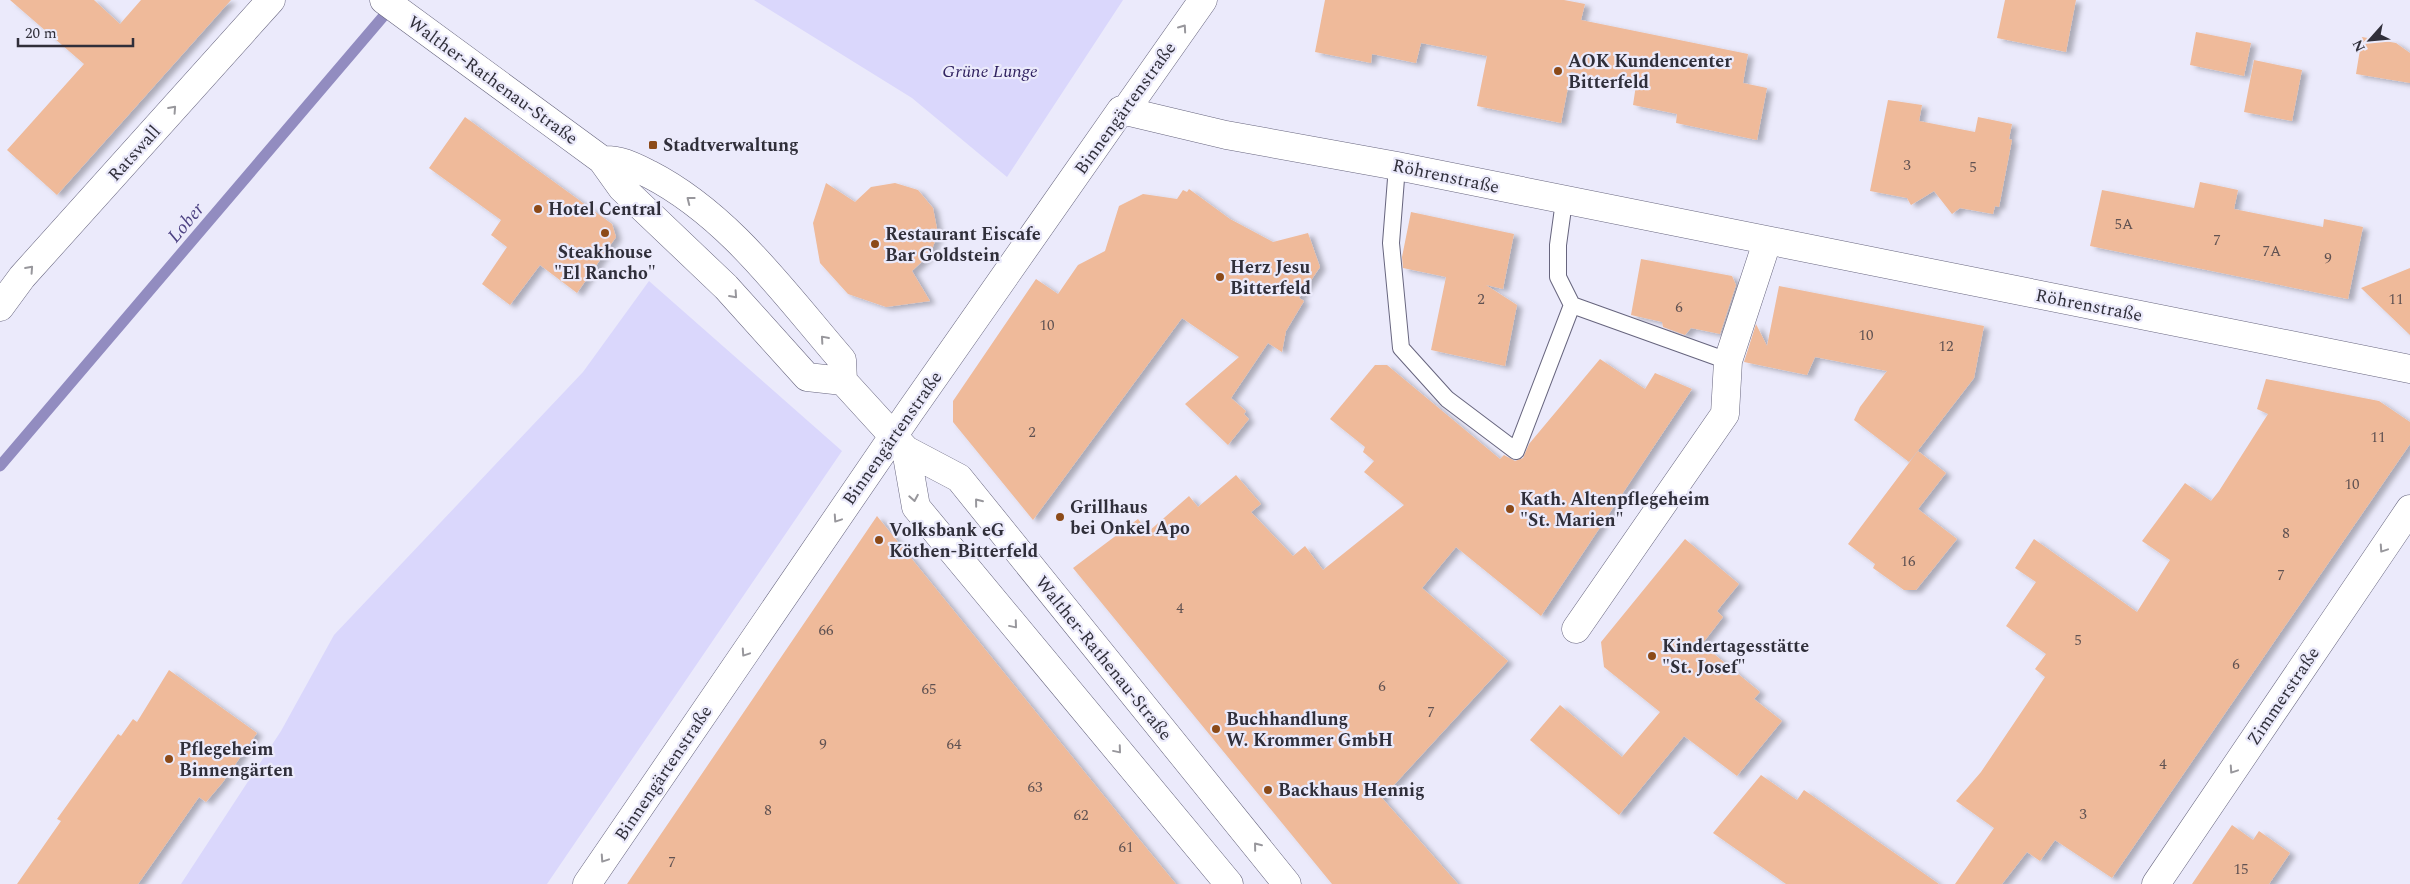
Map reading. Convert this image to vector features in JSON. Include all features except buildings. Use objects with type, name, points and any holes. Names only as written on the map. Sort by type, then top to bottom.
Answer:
[{"type":"street","name":"Ratswall","points":[[0,308],[22,277],[271,0]]},
{"type":"street","name":"Walther-Rathenau-Straße","points":[[384,0],[602,160],[622,188],[726,287],[807,377],[842,381],[900,443],[959,478],[1287,884]]},
{"type":"street","name":"Binnengärtenstraße","points":[[587,884],[900,443],[1121,110],[1125,111],[1203,0]]},
{"type":"street","name":"Röhrenstraße","points":[[1125,111],[1226,134],[1397,166],[1767,242],[2410,369]]},
{"type":"street","name":"Walther-Rathenau-Straße","points":[[602,160],[616,159],[662,180],[683,194],[727,231],[842,360],[842,381]]},
{"type":"street","points":[[1576,629],[1725,414],[1728,361],[1767,242]]},
{"type":"street","points":[[900,443],[916,506],[1229,884]]},
{"type":"street","name":"Zimmerstraße","points":[[2156,884],[2410,508]]},
{"type":"lane","points":[[1397,166],[1391,243],[1401,348],[1447,399],[1516,451],[1572,305]]},
{"type":"lane","points":[[1564,201],[1558,245],[1558,277],[1572,305],[1728,361]]},
{"type":"green space","name":"Grüne Lunge","points":[[754,0],[1123,0],[1007,177],[912,98]]},
{"type":"green space","points":[[649,281],[842,451],[547,884],[181,884],[281,731],[334,635],[583,372]]},
{"type":"waterway","name":"Lober","points":[[0,466],[393,5]]},
{"type":"place","name":"AOK Kundencenter Bitterfeld","points":[[1558,71]]},
{"type":"place","name":"Stadtverwaltung","points":[[653,145]]},
{"type":"place","name":"Hotel Central","points":[[538,209]]},
{"type":"place","name":"Steakhouse \"El Rancho\"","points":[[605,233]]},
{"type":"place","name":"Restaurant Eiscafe Bar Goldstein","points":[[875,244]]},
{"type":"place","name":"Herz Jesu Bitterfeld","points":[[1220,277]]},
{"type":"place","name":"Kath. Altenpflegeheim \"St. Marien\"","points":[[1510,509]]},
{"type":"place","name":"Grillhaus bei Onkel Apo","points":[[1060,517]]},
{"type":"place","name":"Volksbank eG Köthen-Bitterfeld","points":[[879,540]]},
{"type":"place","name":"Kindertagesstätte \"St. Josef\"","points":[[1652,656]]},
{"type":"place","name":"Buchhandlung W. Krommer GmbH","points":[[1216,729]]},
{"type":"place","name":"Pflegeheim Binnengärten","points":[[169,759]]},
{"type":"place","name":"Backhaus Hennig","points":[[1268,790]]}]
